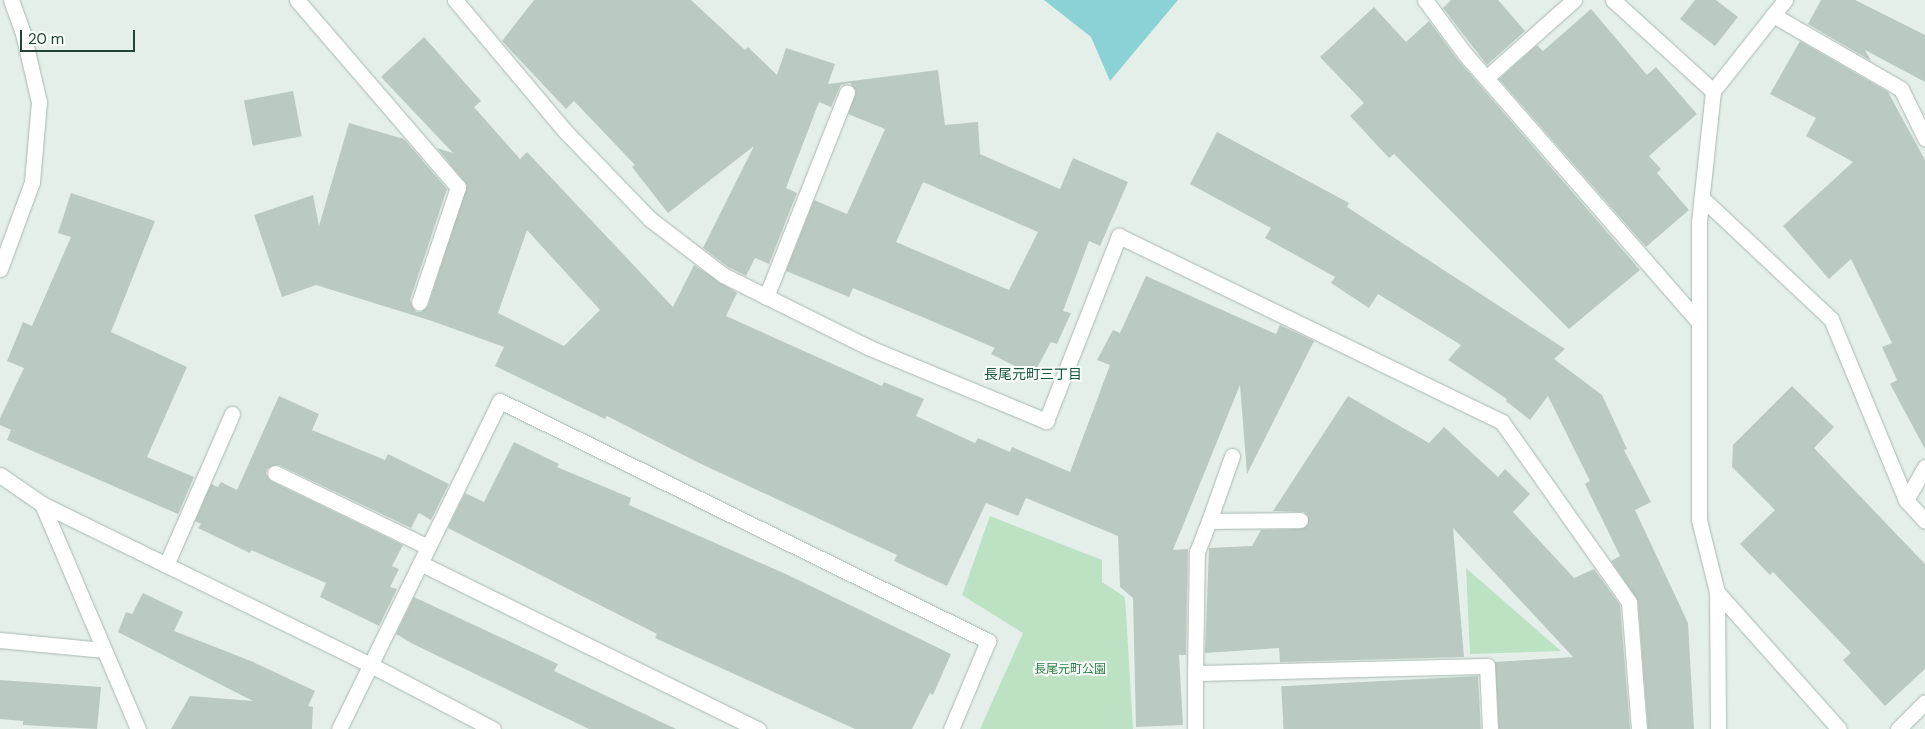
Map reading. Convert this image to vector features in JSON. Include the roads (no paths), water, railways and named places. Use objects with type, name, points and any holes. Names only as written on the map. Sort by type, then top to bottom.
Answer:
[{"type":"street","points":[[0,269],[32,182],[39,102],[23,33],[11,0]]},
{"type":"street","points":[[297,0],[458,187],[420,303]]},
{"type":"street","points":[[454,0],[565,131],[650,219],[723,275],[870,348],[1046,421],[1119,236],[1502,422],[1629,602],[1639,729]]},
{"type":"street","points":[[1425,0],[1486,78],[1698,321]]},
{"type":"street","points":[[1486,78],[1574,0]]},
{"type":"street","points":[[1613,0],[1713,91]]},
{"type":"street","points":[[1718,729],[1717,592],[1699,520],[1698,321],[1702,198],[1713,91],[1785,0]]},
{"type":"street","points":[[1773,15],[1902,89],[1925,138]]},
{"type":"street","points":[[766,297],[847,92]]},
{"type":"street","points":[[1702,198],[1831,319],[1906,500],[1925,521]]},
{"type":"street","points":[[339,729],[369,664],[500,401],[988,642],[951,729]]},
{"type":"street","points":[[166,565],[232,414]]},
{"type":"street","points":[[1195,729],[1197,552],[1232,456]]},
{"type":"street","points":[[1906,500],[1925,468]]},
{"type":"street","points":[[275,473],[428,547]]},
{"type":"street","points":[[0,475],[42,504],[369,664],[492,729]]},
{"type":"street","points":[[42,504],[138,729]]},
{"type":"street","points":[[1208,521],[1300,520]]},
{"type":"street","points":[[420,563],[758,729]]},
{"type":"street","points":[[1717,592],[1839,729]]},
{"type":"street","points":[[0,640],[103,650]]},
{"type":"street","points":[[1195,673],[1487,666],[1490,729]]},
{"type":"street","points":[[1898,729],[1925,702]]},
{"type":"water","points":[[1044,0],[1178,0],[1110,81],[1091,37]]},
{"type":"district","name":"長尾元町三丁目","points":[[1033,374]]},
{"type":"park label","name":"長尾元町公園","points":[[1070,670]]}]
